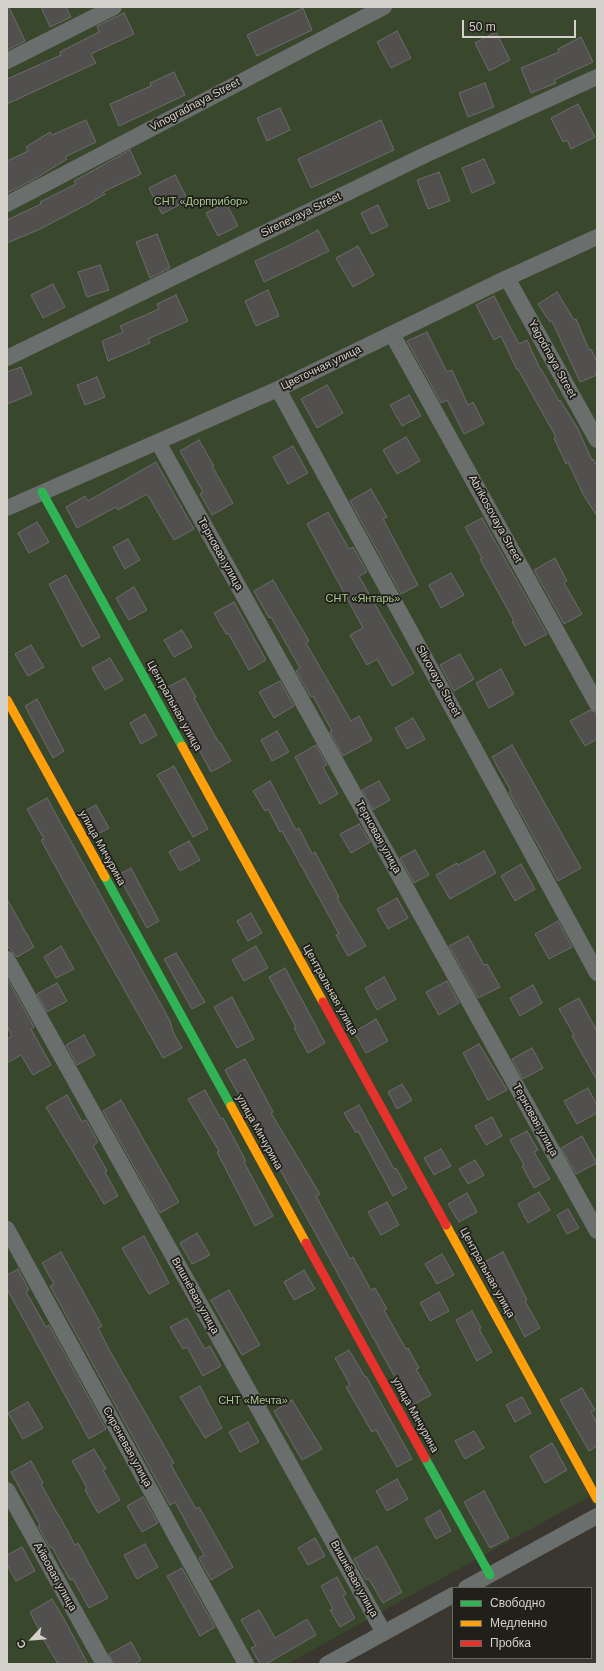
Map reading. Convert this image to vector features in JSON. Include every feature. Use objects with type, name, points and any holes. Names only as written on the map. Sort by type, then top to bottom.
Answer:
[{"type":"street","points":[[7,61],[114,7]]},
{"type":"street","name":"Vinogradnaya Street","points":[[7,204],[384,7]]},
{"type":"street","name":"Sirenevaya Street","points":[[7,358],[425,156],[597,77]]},
{"type":"street","name":"Цветочная улица","points":[[7,508],[278,389],[507,278],[597,237]]},
{"type":"street","name":"Yagodnaya Street","points":[[507,278],[597,440]]},
{"type":"street","name":"Abrikosovaya Street","points":[[392,334],[597,704]]},
{"type":"street","name":"Slivovaya Street","points":[[278,389],[597,973]]},
{"type":"street","name":"Терновая улица","points":[[158,442],[597,1232]]},
{"type":"street","name":"Центральная улица","points":[[42,492],[597,1499]]},
{"type":"street","name":"улица Мичурина","points":[[7,700],[490,1575]]},
{"type":"street","name":"Вишнёвая улица","points":[[7,960],[384,1633]]},
{"type":"street","name":"Сиреневая улица","points":[[7,1229],[246,1664]]},
{"type":"street","name":"Айвовая улица","points":[[7,1490],[104,1664]]},
{"type":"street","points":[[468,1587],[597,1516]]},
{"type":"street","points":[[327,1664],[452,1596]]},
{"type":"green space","points":[[7,7],[597,7],[597,1511],[589,1497],[287,1664],[7,1664]]},
{"type":"building","points":[[7,7],[9,7],[25,41],[7,50]]},
{"type":"building","points":[[41,7],[66,7],[71,17],[50,27]]},
{"type":"building","points":[[303,8],[312,30],[257,56],[247,35]]},
{"type":"building","points":[[124,13],[134,34],[91,54],[96,63],[7,104],[7,79],[61,55],[60,52],[99,32],[97,26]]},
{"type":"building","points":[[397,31],[411,58],[391,68],[377,42]]},
{"type":"building","points":[[496,32],[510,60],[489,71],[475,43]]},
{"type":"building","points":[[581,37],[593,62],[554,80],[556,83],[531,93],[521,68],[559,52],[558,49]]},
{"type":"building","points":[[174,72],[185,95],[119,126],[110,104],[151,86],[150,83]]},
{"type":"building","points":[[485,83],[494,107],[468,117],[459,93]]},
{"type":"building","points":[[578,104],[595,137],[571,149],[567,140],[563,142],[551,118]]},
{"type":"building","points":[[280,108],[290,130],[267,141],[257,118]]},
{"type":"building","points":[[86,120],[96,142],[65,157],[67,159],[33,180],[7,193],[7,161],[28,151],[26,147],[50,132],[52,135]]},
{"type":"building","points":[[381,120],[394,150],[311,188],[298,159]]},
{"type":"building","points":[[130,150],[141,174],[103,192],[105,194],[40,229],[7,243],[7,220],[41,204],[40,202],[76,184],[74,181]]},
{"type":"building","points":[[484,159],[495,183],[472,193],[462,168]]},
{"type":"building","points":[[439,172],[450,201],[428,209],[417,180]]},
{"type":"building","points":[[175,175],[188,200],[162,214],[149,188]]},
{"type":"building","points":[[226,203],[238,226],[218,236],[206,213]]},
{"type":"building","points":[[378,205],[388,226],[371,234],[361,213]]},
{"type":"building","points":[[318,230],[329,251],[264,282],[255,261]]},
{"type":"building","points":[[157,234],[170,268],[150,278],[136,242]]},
{"type":"building","points":[[358,246],[374,275],[353,287],[336,258]]},
{"type":"building","points":[[100,265],[109,290],[87,297],[78,272]]},
{"type":"building","points":[[53,284],[65,307],[43,318],[31,295]]},
{"type":"building","points":[[268,290],[279,316],[256,326],[245,301]]},
{"type":"building","points":[[557,292],[574,320],[576,319],[589,350],[591,349],[597,362],[597,375],[580,382],[552,321],[550,322],[538,304]]},
{"type":"building","points":[[176,295],[188,321],[148,339],[150,343],[108,361],[102,341],[123,332],[120,326],[159,309],[157,304]]},
{"type":"building","points":[[494,296],[519,344],[527,340],[540,369],[577,427],[592,460],[593,459],[597,466],[597,516],[584,496],[568,462],[566,464],[554,438],[556,437],[518,369],[517,370],[501,336],[494,340],[476,305]]},
{"type":"building","points":[[427,332],[447,372],[452,370],[468,405],[473,402],[484,424],[464,434],[447,400],[441,403],[407,341]]},
{"type":"building","points":[[21,367],[32,394],[7,404],[7,372]]},
{"type":"building","points":[[97,377],[105,397],[85,405],[77,385]]},
{"type":"building","points":[[327,385],[343,413],[317,428],[301,399]]},
{"type":"building","points":[[409,395],[421,416],[402,426],[390,405]]},
{"type":"building","points":[[406,437],[420,461],[397,474],[383,450]]},
{"type":"building","points":[[199,440],[233,503],[212,515],[200,494],[203,492],[180,451]]},
{"type":"building","points":[[293,446],[308,473],[288,484],[273,457]]},
{"type":"building","points":[[156,462],[194,529],[174,540],[147,494],[118,510],[116,507],[77,528],[66,507],[85,496],[88,501]]},
{"type":"building","points":[[371,489],[387,517],[383,519],[418,585],[401,594],[350,501]]},
{"type":"building","points":[[328,512],[349,549],[353,547],[367,572],[359,576],[414,673],[392,686],[377,659],[367,665],[350,635],[363,628],[307,524]]},
{"type":"building","points":[[482,518],[547,634],[525,646],[512,622],[514,621],[480,559],[482,558],[465,527]]},
{"type":"building","points":[[37,522],[49,542],[29,553],[18,533]]},
{"type":"building","points":[[128,539],[140,560],[125,569],[113,547]]},
{"type":"building","points":[[555,558],[567,581],[564,583],[582,614],[564,624],[534,570]]},
{"type":"building","points":[[451,573],[464,595],[441,608],[429,585]]},
{"type":"building","points":[[66,575],[100,637],[82,647],[49,584]]},
{"type":"building","points":[[273,580],[309,641],[306,643],[351,721],[359,716],[372,740],[343,756],[330,732],[332,731],[313,696],[311,697],[296,671],[300,668],[271,617],[269,618],[254,591]]},
{"type":"building","points":[[134,587],[147,610],[129,620],[116,598]]},
{"type":"building","points":[[234,602],[266,660],[249,670],[228,633],[226,634],[214,613]]},
{"type":"building","points":[[182,630],[192,647],[174,657],[164,640]]},
{"type":"building","points":[[31,645],[44,667],[28,676],[15,654]]},
{"type":"building","points":[[460,654],[474,679],[454,691],[440,665]]},
{"type":"building","points":[[110,658],[123,680],[105,690],[92,668]]},
{"type":"building","points":[[501,669],[514,694],[489,708],[476,683]]},
{"type":"building","points":[[185,678],[196,697],[194,698],[219,743],[220,742],[231,761],[211,772],[166,688]]},
{"type":"building","points":[[280,681],[294,706],[274,718],[259,692]]},
{"type":"building","points":[[37,699],[64,751],[53,758],[25,706]]},
{"type":"building","points":[[590,710],[597,713],[597,739],[585,746],[570,721]]},
{"type":"building","points":[[145,714],[157,735],[141,744],[130,723]]},
{"type":"building","points":[[413,718],[425,739],[407,749],[395,728]]},
{"type":"building","points":[[277,731],[289,752],[272,761],[261,740]]},
{"type":"building","points":[[316,745],[327,765],[323,767],[338,794],[320,804],[295,757]]},
{"type":"building","points":[[512,745],[581,868],[558,881],[509,792],[511,791],[492,757]]},
{"type":"building","points":[[174,766],[208,829],[193,837],[157,775]]},
{"type":"building","points":[[270,781],[296,830],[299,828],[312,854],[315,852],[339,897],[337,898],[366,946],[348,956],[336,935],[339,934],[282,831],[280,832],[268,809],[265,811],[253,791]]},
{"type":"building","points":[[379,781],[390,800],[373,810],[362,790]]},
{"type":"building","points":[[47,798],[170,1021],[173,1032],[182,1048],[163,1058],[41,840],[44,839],[27,809]]},
{"type":"building","points":[[96,805],[109,828],[96,835],[83,812]]},
{"type":"building","points":[[359,824],[370,842],[351,853],[340,834]]},
{"type":"building","points":[[189,841],[200,860],[180,871],[169,852]]},
{"type":"building","points":[[415,850],[429,875],[414,883],[400,858]]},
{"type":"building","points":[[484,851],[496,873],[450,899],[436,875],[457,863],[458,865]]},
{"type":"building","points":[[521,864],[535,889],[515,901],[501,876]]},
{"type":"building","points":[[131,868],[159,921],[147,928],[118,875]]},
{"type":"building","points":[[397,898],[408,918],[388,929],[377,909]]},
{"type":"building","points":[[7,899],[34,947],[17,957],[7,946]]},
{"type":"building","points":[[251,913],[262,933],[248,941],[237,921]]},
{"type":"building","points":[[558,921],[572,947],[549,959],[535,934]]},
{"type":"building","points":[[468,936],[484,965],[487,964],[500,987],[478,998],[449,946]]},
{"type":"building","points":[[61,946],[74,969],[56,978],[44,957]]},
{"type":"building","points":[[256,946],[268,968],[244,981],[232,960]]},
{"type":"building","points":[[176,953],[205,1002],[192,1009],[164,959]]},
{"type":"building","points":[[285,968],[325,1043],[308,1053],[269,977]]},
{"type":"building","points":[[384,977],[396,999],[377,1010],[365,988]]},
{"type":"building","points":[[7,978],[34,1027],[31,1029],[51,1065],[33,1075],[21,1055],[7,1063],[7,1039],[12,1036],[7,1026]]},
{"type":"building","points":[[447,981],[459,1003],[439,1015],[426,992]]},
{"type":"building","points":[[57,983],[67,1001],[47,1012],[37,994]]},
{"type":"building","points":[[533,985],[542,1003],[520,1016],[510,998]]},
{"type":"building","points":[[232,997],[254,1039],[237,1048],[214,1007]]},
{"type":"building","points":[[579,998],[597,1031],[597,1080],[572,1036],[574,1035],[559,1009]]},
{"type":"building","points":[[376,1019],[388,1041],[366,1053],[354,1032]]},
{"type":"building","points":[[84,1035],[95,1055],[77,1065],[66,1045]]},
{"type":"building","points":[[479,1044],[507,1090],[488,1100],[463,1053]]},
{"type":"building","points":[[532,1048],[543,1068],[523,1079],[512,1059]]},
{"type":"building","points":[[245,1059],[273,1112],[271,1113],[320,1194],[316,1196],[350,1259],[353,1257],[371,1290],[375,1288],[387,1309],[384,1310],[406,1349],[408,1348],[419,1368],[416,1369],[431,1395],[411,1406],[225,1070]]},
{"type":"building","points":[[402,1084],[412,1100],[397,1109],[388,1092]]},
{"type":"building","points":[[588,1088],[597,1105],[597,1113],[577,1124],[564,1101]]},
{"type":"building","points":[[205,1090],[221,1119],[223,1118],[246,1161],[244,1162],[273,1216],[255,1226],[217,1152],[219,1151],[188,1099]]},
{"type":"building","points":[[67,1095],[82,1122],[86,1120],[98,1142],[93,1146],[107,1171],[105,1172],[118,1196],[104,1204],[46,1107]]},
{"type":"building","points":[[121,1100],[179,1202],[160,1213],[103,1111]]},
{"type":"building","points":[[359,1105],[394,1169],[396,1168],[407,1188],[393,1196],[358,1131],[356,1133],[344,1113]]},
{"type":"building","points":[[492,1117],[502,1136],[486,1145],[475,1126]]},
{"type":"building","points":[[527,1131],[538,1150],[534,1152],[550,1179],[534,1188],[522,1166],[524,1165],[510,1140]]},
{"type":"building","points":[[582,1136],[597,1163],[576,1174],[561,1148]]},
{"type":"building","points":[[441,1149],[451,1166],[434,1175],[424,1158]]},
{"type":"building","points":[[475,1160],[484,1175],[468,1184],[459,1169]]},
{"type":"building","points":[[539,1192],[550,1210],[528,1223],[518,1204]]},
{"type":"building","points":[[467,1193],[477,1212],[459,1222],[448,1204]]},
{"type":"building","points":[[387,1202],[399,1225],[381,1235],[368,1212]]},
{"type":"building","points":[[568,1209],[579,1228],[567,1234],[557,1215]]},
{"type":"building","points":[[197,1233],[210,1255],[192,1264],[180,1243]]},
{"type":"building","points":[[144,1236],[169,1283],[149,1294],[122,1248]]},
{"type":"building","points":[[61,1252],[102,1326],[98,1328],[111,1353],[174,1463],[171,1465],[196,1509],[199,1507],[233,1567],[211,1580],[199,1558],[204,1555],[175,1502],[170,1505],[50,1286],[54,1284],[42,1263]]},
{"type":"building","points":[[503,1252],[527,1300],[525,1301],[540,1328],[525,1337],[486,1261]]},
{"type":"building","points":[[442,1254],[454,1275],[437,1284],[425,1264]]},
{"type":"building","points":[[18,1269],[29,1290],[26,1292],[46,1327],[49,1325],[106,1429],[89,1439],[7,1289],[7,1275]]},
{"type":"building","points":[[304,1270],[315,1289],[294,1300],[284,1282]]},
{"type":"building","points":[[229,1290],[260,1345],[242,1355],[211,1300]]},
{"type":"building","points":[[439,1292],[449,1311],[430,1321],[420,1303]]},
{"type":"building","points":[[472,1311],[481,1328],[479,1329],[492,1352],[477,1361],[456,1320]]},
{"type":"building","points":[[187,1318],[205,1349],[210,1346],[221,1366],[203,1376],[187,1347],[183,1349],[170,1327]]},
{"type":"building","points":[[349,1350],[365,1377],[366,1376],[412,1459],[397,1467],[376,1430],[372,1432],[346,1387],[350,1385],[335,1358]]},
{"type":"building","points":[[200,1386],[222,1428],[205,1438],[180,1397]]},
{"type":"building","points":[[582,1388],[595,1410],[591,1412],[597,1423],[597,1446],[589,1451],[560,1400]]},
{"type":"building","points":[[522,1397],[531,1413],[515,1422],[506,1405]]},
{"type":"building","points":[[292,1400],[322,1449],[302,1460],[274,1411]]},
{"type":"building","points":[[28,1402],[43,1428],[23,1439],[8,1413]]},
{"type":"building","points":[[248,1422],[259,1442],[240,1452],[229,1432]]},
{"type":"building","points":[[474,1431],[484,1448],[465,1459],[455,1441]]},
{"type":"building","points":[[552,1443],[567,1470],[545,1483],[530,1456]]},
{"type":"building","points":[[94,1449],[106,1469],[103,1470],[120,1500],[98,1513],[85,1490],[87,1488],[72,1461]]},
{"type":"building","points":[[31,1461],[43,1483],[41,1484],[58,1515],[75,1545],[78,1543],[108,1598],[89,1608],[73,1579],[70,1580],[52,1547],[50,1548],[38,1526],[40,1525],[11,1472]]},
{"type":"building","points":[[397,1479],[408,1499],[387,1511],[376,1491]]},
{"type":"building","points":[[484,1491],[509,1538],[490,1548],[464,1502]]},
{"type":"building","points":[[143,1497],[158,1523],[142,1532],[127,1506]]},
{"type":"building","points":[[440,1510],[451,1531],[436,1539],[425,1519]]},
{"type":"building","points":[[315,1538],[325,1556],[308,1565],[298,1548]]},
{"type":"building","points":[[145,1544],[158,1567],[137,1579],[124,1555]]},
{"type":"building","points":[[377,1546],[402,1592],[383,1603],[369,1579],[366,1580],[354,1559]]},
{"type":"building","points":[[22,1547],[35,1571],[16,1581],[7,1565],[7,1555]]},
{"type":"building","points":[[182,1568],[215,1627],[200,1636],[167,1576]]},
{"type":"building","points":[[337,1577],[346,1594],[343,1596],[355,1618],[340,1627],[330,1610],[333,1609],[321,1586]]},
{"type":"building","points":[[52,1599],[88,1664],[58,1664],[44,1640],[30,1612]]},
{"type":"building","points":[[259,1610],[275,1638],[307,1619],[316,1635],[266,1664],[260,1664],[251,1648],[256,1646],[241,1620]]},
{"type":"building","points":[[131,1642],[141,1660],[134,1664],[113,1664],[109,1654]]},
{"type":"traffic: fast","points":[[42,492],[182,746]]},
{"type":"traffic: fast","points":[[105,877],[231,1106]]},
{"type":"traffic: fast","points":[[425,1458],[490,1575]]},
{"type":"traffic: slow","points":[[7,700],[105,877]]},
{"type":"traffic: slow","points":[[182,746],[323,1002]]},
{"type":"traffic: slow","points":[[231,1106],[306,1243]]},
{"type":"traffic: slow","points":[[446,1225],[597,1499]]},
{"type":"traffic: jam","points":[[323,1002],[446,1225]]},
{"type":"traffic: jam","points":[[306,1243],[425,1458]]},
{"type":"park label","name":"СНТ «Дорприбор»","points":[[201,202]]},
{"type":"park label","name":"СНТ «Янтарь»","points":[[363,599]]},
{"type":"park label","name":"СНТ «Мечта»","points":[[253,1401]]}]
